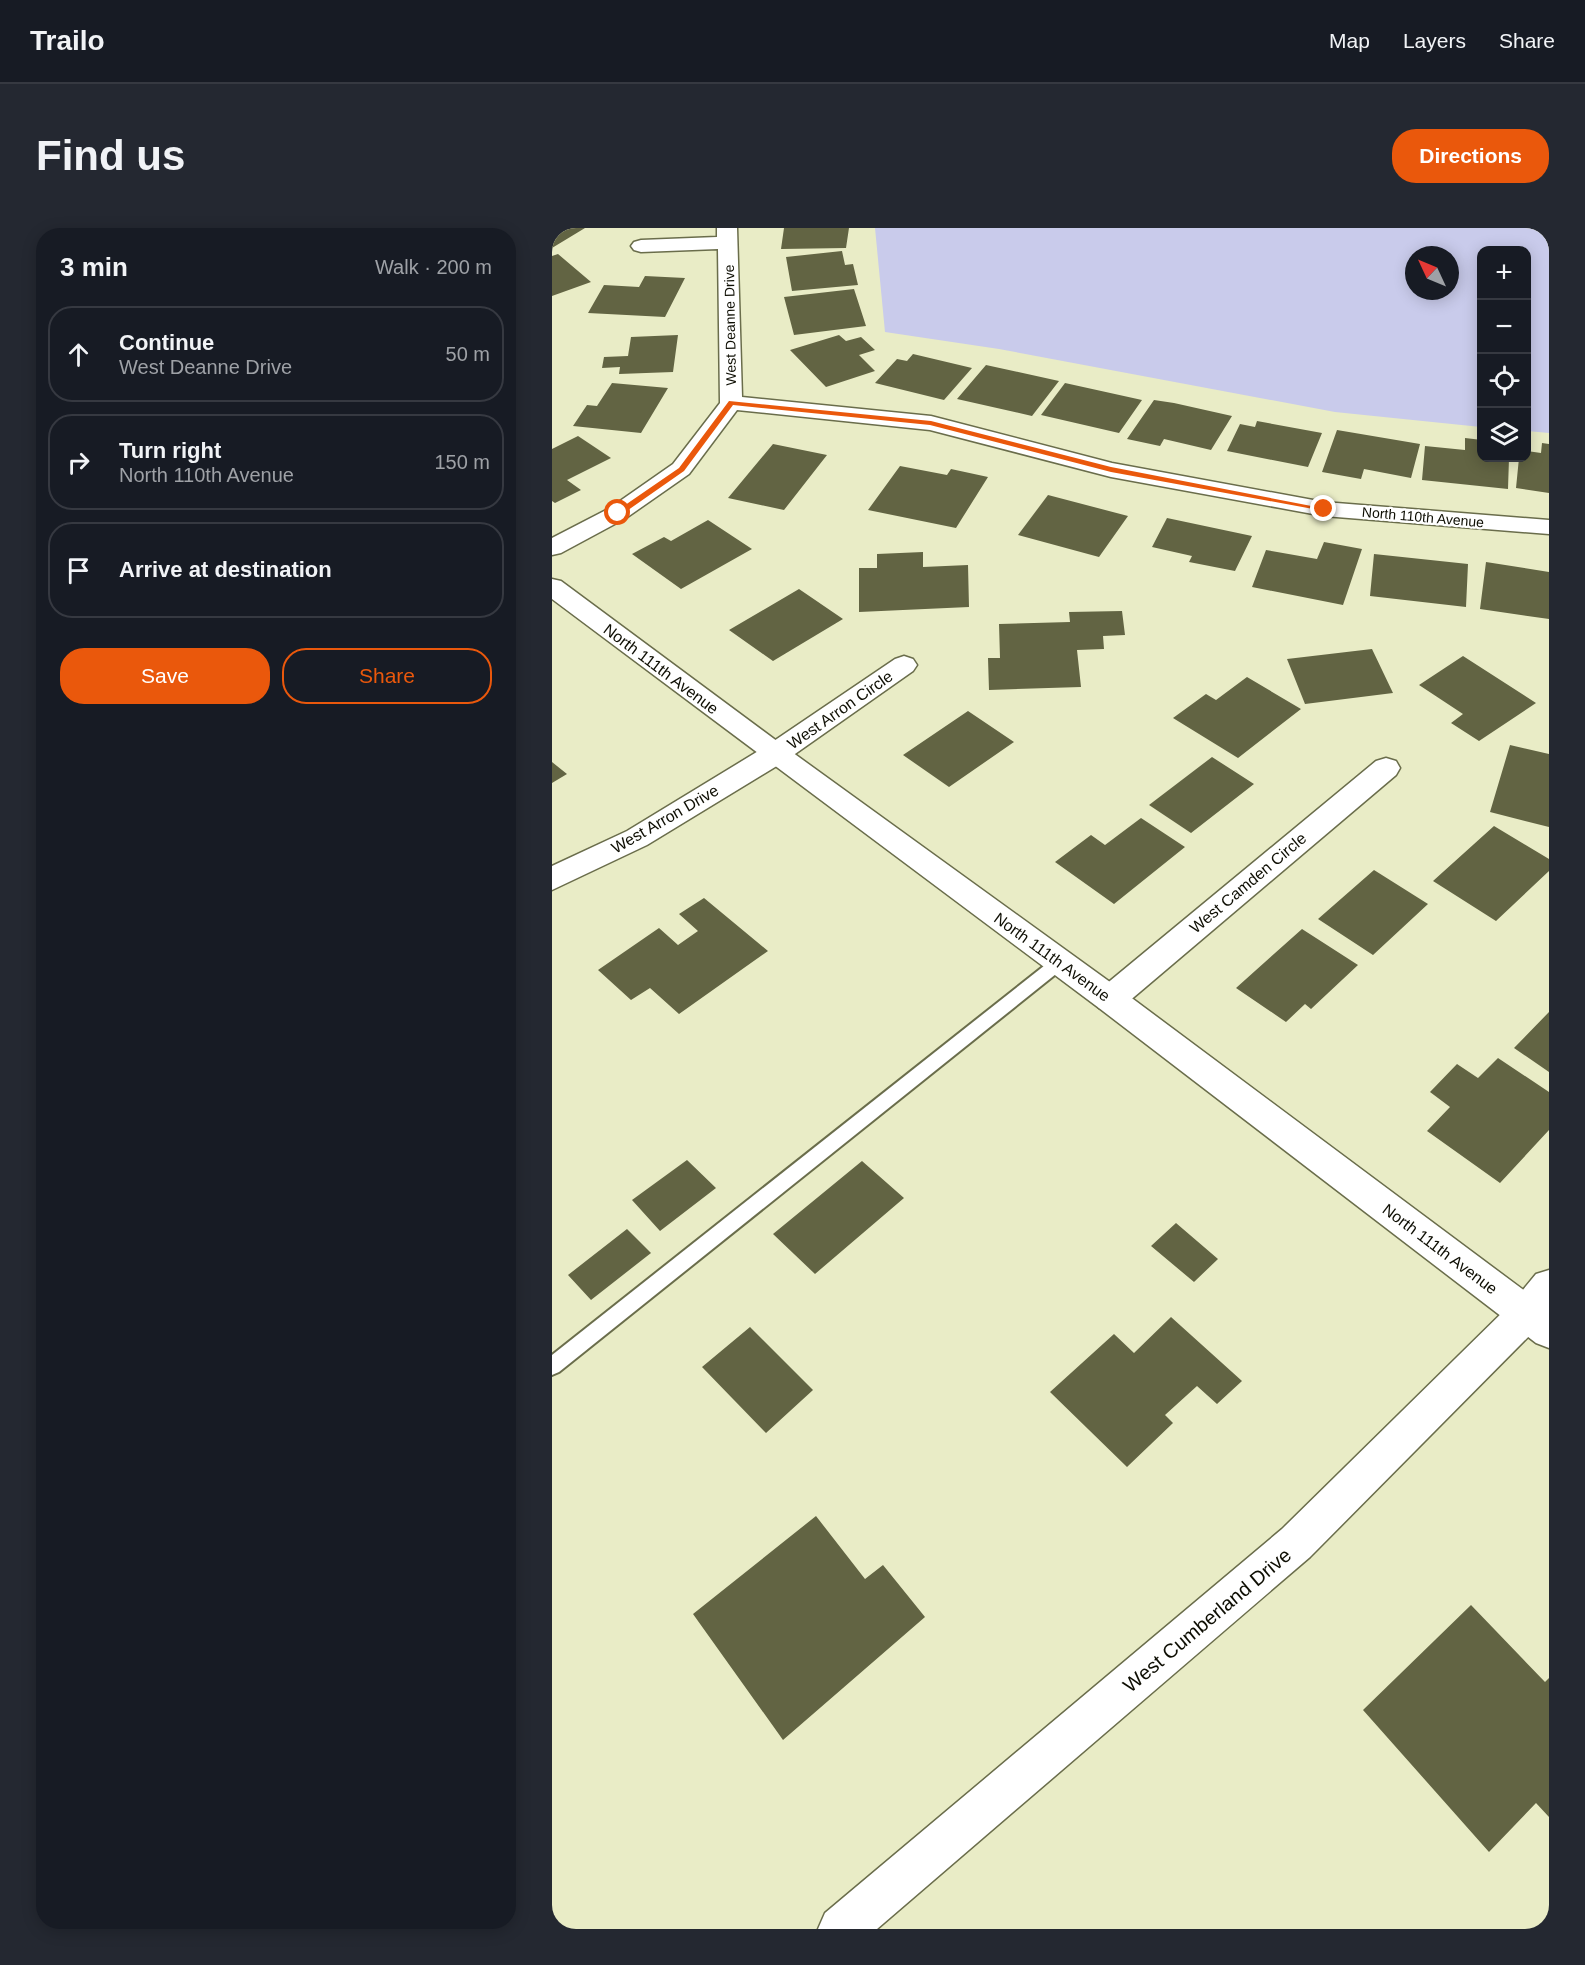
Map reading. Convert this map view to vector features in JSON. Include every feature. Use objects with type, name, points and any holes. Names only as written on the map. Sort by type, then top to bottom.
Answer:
[{"type":"street","points":[[641,246],[727,236]]},
{"type":"street","name":"West Deanne Drive","points":[[552,548],[618,513],[681,469],[731,403],[727,236]]},
{"type":"street","name":"North 110th Avenue","points":[[731,403],[931,423],[1111,470],[1324,509],[1549,527]]},
{"type":"street","name":"North 111th Avenue","points":[[552,587],[775,754],[1110,999],[1541,1310]]},
{"type":"street","name":"West Arron Circle","points":[[775,754],[904,665]]},
{"type":"street","name":"West Arron Drive","points":[[552,879],[637,838],[775,754]]},
{"type":"street","name":"West Camden Circle","points":[[1110,999],[1386,768]]},
{"type":"street","name":"West Cumberland Drive","points":[[841,1929],[1296,1543],[1541,1310]]},
{"type":"lane","points":[[552,1366],[1060,962]]},
{"type":"shaded area","points":[[875,228],[1549,228],[1549,433],[1531,431],[1531,246],[1477,246],[1477,427],[1335,412],[999,349],[885,332]]},
{"type":"building","points":[[552,228],[585,228],[552,248]]},
{"type":"building","points":[[784,228],[849,228],[846,248],[781,249]]},
{"type":"building","points":[[842,251],[845,265],[853,264],[858,285],[792,291],[786,257]]},
{"type":"building","points":[[558,254],[591,282],[552,296],[552,256]]},
{"type":"building","points":[[645,276],[685,278],[665,317],[588,313],[604,285],[639,287]]},
{"type":"building","points":[[854,289],[866,326],[794,335],[784,297]]},
{"type":"building","points":[[678,335],[673,372],[619,374],[620,367],[602,368],[604,357],[628,356],[631,337]]},
{"type":"building","points":[[839,335],[846,341],[861,337],[875,350],[859,355],[875,371],[826,387],[790,350]]},
{"type":"building","points":[[913,354],[972,368],[944,400],[875,383],[897,359],[907,361]]},
{"type":"building","points":[[986,365],[1059,381],[1032,416],[957,399]]},
{"type":"building","points":[[612,383],[668,388],[641,433],[573,426],[587,405],[597,406]]},
{"type":"building","points":[[1065,383],[1142,400],[1119,433],[1041,415]]},
{"type":"building","points":[[1154,400],[1232,416],[1211,450],[1164,439],[1160,446],[1127,439]]},
{"type":"building","points":[[1257,421],[1322,433],[1308,467],[1227,451],[1240,424],[1255,427]]},
{"type":"building","points":[[1337,430],[1420,444],[1411,478],[1364,469],[1361,479],[1322,472]]},
{"type":"building","points":[[578,436],[611,458],[567,480],[581,490],[555,503],[552,501],[552,449]]},
{"type":"building","points":[[1465,438],[1477,439],[1477,462],[1509,462],[1508,489],[1422,480],[1425,446],[1465,450]]},
{"type":"building","points":[[1542,443],[1549,444],[1549,493],[1516,488],[1519,462],[1531,462],[1531,452],[1541,453]]},
{"type":"building","points":[[773,444],[827,455],[784,510],[728,498]]},
{"type":"building","points":[[900,466],[947,475],[951,469],[988,477],[956,528],[868,510]]},
{"type":"building","points":[[1048,495],[1128,516],[1099,557],[1018,535]]},
{"type":"building","points":[[1167,518],[1252,536],[1235,571],[1189,562],[1192,556],[1152,547]]},
{"type":"building","points":[[708,520],[752,549],[681,589],[632,554],[664,537],[671,541]]},
{"type":"building","points":[[1324,542],[1362,549],[1343,605],[1252,587],[1266,550],[1317,559]]},
{"type":"building","points":[[923,552],[923,567],[968,565],[969,607],[859,612],[859,568],[877,568],[877,554]]},
{"type":"building","points":[[1374,554],[1468,564],[1466,607],[1370,596]]},
{"type":"building","points":[[1486,562],[1549,572],[1549,619],[1480,609]]},
{"type":"building","points":[[799,589],[843,619],[773,661],[729,630]]},
{"type":"building","points":[[1122,611],[1125,635],[1103,636],[1104,649],[1077,650],[1081,687],[989,690],[988,658],[1000,658],[999,624],[1070,622],[1069,612]]},
{"type":"building","points":[[1372,649],[1393,693],[1305,704],[1287,659]]},
{"type":"building","points":[[1463,656],[1536,703],[1479,741],[1451,723],[1463,714],[1419,685]]},
{"type":"building","points":[[1247,677],[1301,709],[1238,758],[1173,718],[1206,694],[1216,700]]},
{"type":"building","points":[[968,711],[1014,742],[949,787],[903,755]]},
{"type":"building","points":[[1510,745],[1549,754],[1549,827],[1490,812]]},
{"type":"building","points":[[1212,757],[1254,784],[1191,833],[1149,805]]},
{"type":"building","points":[[552,762],[567,774],[552,783]]},
{"type":"building","points":[[1141,818],[1185,847],[1114,904],[1055,862],[1091,835],[1105,845]]},
{"type":"building","points":[[1494,826],[1549,859],[1549,871],[1496,921],[1433,881]]},
{"type":"building","points":[[1374,870],[1428,904],[1373,955],[1318,919]]},
{"type":"building","points":[[704,898],[768,951],[679,1014],[650,988],[631,1000],[598,970],[659,928],[678,945],[698,931],[679,914]]},
{"type":"building","points":[[1302,929],[1358,965],[1311,1009],[1305,1004],[1286,1022],[1236,988]]},
{"type":"building","points":[[1549,1012],[1549,1072],[1514,1048]]},
{"type":"building","points":[[1498,1058],[1549,1092],[1549,1130],[1500,1183],[1427,1131],[1450,1107],[1430,1092],[1457,1064],[1478,1078]]},
{"type":"building","points":[[687,1160],[716,1188],[660,1231],[632,1200]]},
{"type":"building","points":[[862,1161],[904,1198],[815,1274],[773,1234]]},
{"type":"building","points":[[1176,1223],[1218,1259],[1194,1282],[1151,1246]]},
{"type":"building","points":[[627,1229],[651,1253],[591,1300],[568,1275]]},
{"type":"building","points":[[1171,1317],[1242,1381],[1217,1404],[1197,1386],[1165,1415],[1173,1423],[1127,1467],[1050,1392],[1114,1334],[1134,1353]]},
{"type":"building","points":[[750,1327],[813,1390],[766,1433],[702,1367]]},
{"type":"building","points":[[816,1516],[865,1579],[883,1565],[925,1617],[783,1740],[693,1614]]},
{"type":"building","points":[[1471,1605],[1545,1682],[1549,1678],[1549,1817],[1536,1803],[1489,1852],[1363,1710]]},
{"type":"route","points":[[618,513],[681,469],[731,403],[931,423],[1111,470],[1324,509]]}]
